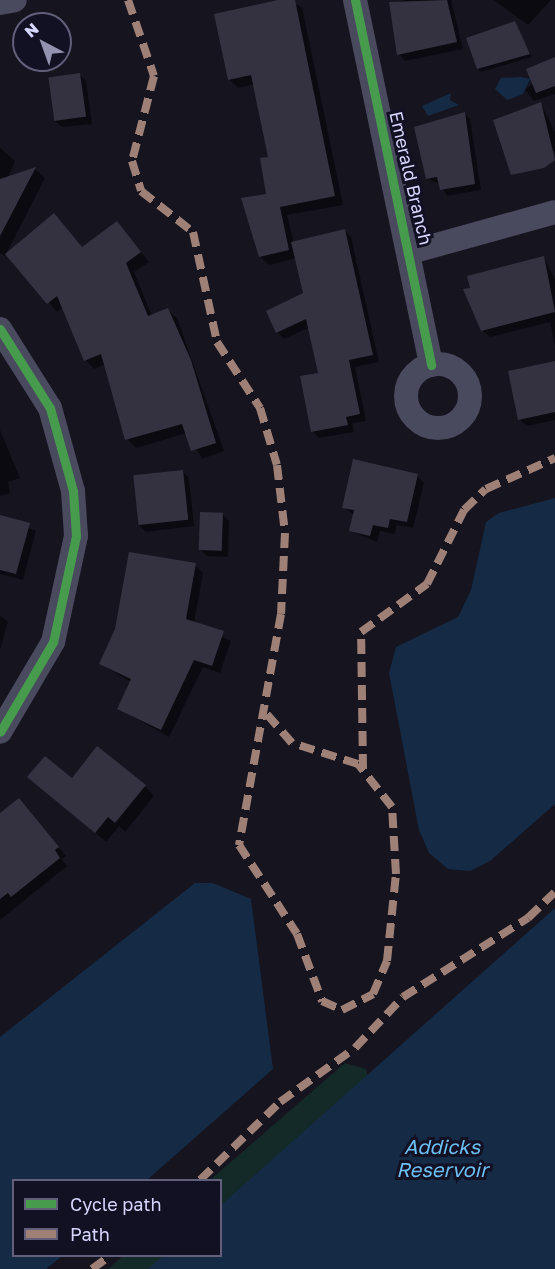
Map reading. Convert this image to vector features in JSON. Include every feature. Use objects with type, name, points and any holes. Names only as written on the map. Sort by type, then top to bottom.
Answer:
[{"type":"street","points":[[0,3],[15,0]]},
{"type":"street","name":"Emerald Branch","points":[[355,0],[411,252],[431,365]]},
{"type":"street","points":[[411,252],[555,212]]},
{"type":"street","points":[[0,329],[50,408],[73,492],[76,536],[53,642],[0,732]]},
{"type":"green space","points":[[345,1063],[366,1069],[407,1269],[108,1269],[122,1257],[222,1257],[222,1179],[211,1179]]},
{"type":"water","points":[[501,78],[530,79],[523,94],[507,100],[495,89]]},
{"type":"water","points":[[451,93],[450,100],[459,105],[428,116],[422,106]]},
{"type":"water","points":[[555,498],[555,804],[490,861],[470,871],[448,869],[429,853],[419,830],[389,673],[396,647],[458,617],[471,590],[486,522],[499,513]]},
{"type":"water","points":[[195,883],[213,883],[251,899],[273,1069],[148,1179],[12,1179],[12,1257],[61,1257],[46,1269],[0,1269],[0,1037]]},
{"type":"water","name":"Addicks Reservoir","points":[[555,908],[555,1269],[148,1269],[162,1257],[222,1257],[222,1204]]},
{"type":"building","points":[[278,0],[295,0],[335,196],[280,207],[289,250],[259,257],[241,198],[266,194],[260,158],[268,157],[251,75],[228,80],[214,14]]},
{"type":"building","points":[[447,0],[457,42],[397,55],[389,2]]},
{"type":"building","points":[[515,21],[530,54],[477,69],[466,38]]},
{"type":"building","points":[[555,57],[555,86],[536,93],[526,69]]},
{"type":"building","points":[[80,73],[86,117],[54,121],[48,77]]},
{"type":"building","points":[[541,102],[555,160],[544,168],[511,175],[493,120]]},
{"type":"building","points":[[465,112],[475,184],[440,190],[437,177],[426,179],[414,127]]},
{"type":"building","points":[[36,167],[0,236],[0,179]]},
{"type":"building","points":[[54,213],[82,247],[117,221],[141,252],[126,263],[148,316],[168,308],[191,360],[216,443],[191,451],[182,424],[125,440],[101,354],[84,361],[57,296],[47,304],[5,254]]},
{"type":"building","points":[[345,229],[373,355],[349,360],[360,414],[346,417],[348,425],[311,432],[300,376],[318,373],[306,319],[276,333],[266,311],[303,293],[291,242]]},
{"type":"building","points":[[544,256],[555,312],[481,331],[463,289],[470,288],[467,276]]},
{"type":"building","points":[[555,361],[555,412],[518,420],[508,371]]},
{"type":"building","points":[[353,459],[418,474],[407,522],[390,519],[388,528],[373,525],[370,536],[349,531],[354,510],[342,508]]},
{"type":"building","points":[[183,470],[188,520],[139,525],[133,475]]},
{"type":"building","points":[[200,512],[223,513],[222,551],[199,550]]},
{"type":"building","points":[[0,515],[30,523],[16,574],[0,570]]},
{"type":"building","points":[[129,552],[196,563],[186,619],[224,631],[212,666],[194,660],[161,730],[117,709],[131,679],[99,664],[115,629]]},
{"type":"building","points":[[97,746],[146,785],[115,823],[108,817],[95,833],[27,777],[45,756],[72,778]]},
{"type":"building","points":[[19,798],[59,847],[55,850],[60,858],[11,897],[8,893],[0,899],[0,813]]},
{"type":"marked path","points":[[128,0],[154,76],[132,161],[141,191],[193,232],[217,342],[260,408],[277,465],[285,533],[281,614],[239,845],[297,934],[322,1001],[342,1010],[373,994],[387,961],[396,874],[392,807],[358,764],[292,743],[265,712]]},
{"type":"marked path","points":[[363,769],[361,632],[427,584],[464,510],[486,489],[555,458]]},
{"type":"marked path","points":[[201,1179],[280,1102],[355,1048],[403,997],[528,918],[555,892]]},
{"type":"marked path","points":[[92,1269],[109,1257]]},
{"type":"cycle path","points":[[355,0],[431,365]]},
{"type":"cycle path","points":[[0,329],[50,408],[73,491],[76,536],[53,642],[0,732]]}]
